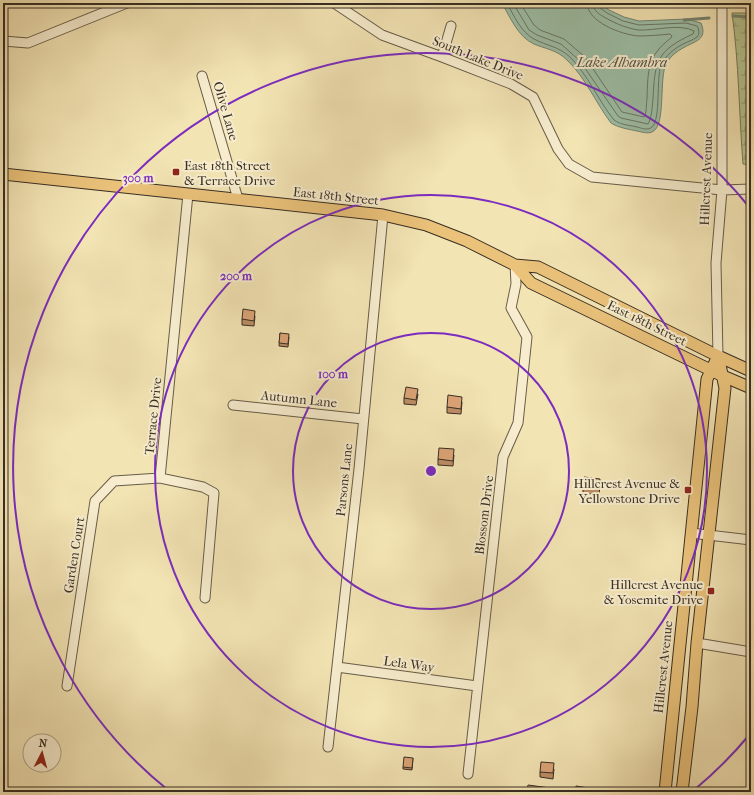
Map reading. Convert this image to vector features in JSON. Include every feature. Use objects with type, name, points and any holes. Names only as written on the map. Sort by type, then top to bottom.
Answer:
[{"type":"main road","name":"East 18th Street","points":[[3,174],[383,215],[426,225],[467,242],[515,265],[538,267],[751,371]]},
{"type":"main road","name":"East 18th Street","points":[[515,265],[531,283],[723,376],[751,388]]},
{"type":"main road","name":"Hillcrest Avenue","points":[[665,792],[707,379],[718,356]]},
{"type":"main road","name":"Hillcrest Avenue","points":[[682,792],[725,388],[718,356]]},
{"type":"street","points":[[3,41],[28,43],[127,3]]},
{"type":"street","name":"South Lake Drive","points":[[334,3],[382,35],[512,84],[533,97],[558,149],[570,164],[592,177],[722,190],[751,189]]},
{"type":"street","name":"Hillcrest Avenue","points":[[718,356],[716,263],[722,190],[722,3]]},
{"type":"street","points":[[442,57],[451,26]]},
{"type":"street","name":"Olive Lane","points":[[202,76],[238,199]]},
{"type":"street","name":"Terrace Drive","points":[[160,478],[188,194]]},
{"type":"street","name":"Parsons Lane","points":[[328,747],[358,476],[383,215]]},
{"type":"street","name":"Blossom Drive","points":[[468,774],[503,457],[518,423],[528,337],[512,308],[516,284],[515,265]]},
{"type":"street","name":"Autumn Lane","points":[[233,405],[363,419]]},
{"type":"street","points":[[160,478],[202,487],[214,493],[205,598]]},
{"type":"street","name":"Garden Court","points":[[67,686],[95,501],[114,480],[160,478]]},
{"type":"street","points":[[691,533],[751,540]]},
{"type":"street","points":[[697,643],[751,652]]},
{"type":"street","name":"Lela Way","points":[[337,667],[477,686]]},
{"type":"green space","points":[[732,13],[751,13],[751,165],[743,164],[738,70]]},
{"type":"water","name":"Lake Alhambra","points":[[502,3],[599,3],[609,10],[624,17],[639,21],[687,19],[701,23],[703,33],[702,37],[672,56],[667,62],[664,69],[661,111],[657,128],[652,132],[645,133],[620,127],[611,123],[585,82],[567,60],[559,54],[534,44],[523,37]]},
{"type":"building","points":[[243,309],[255,311],[254,321],[242,319]]},
{"type":"building","points":[[280,333],[289,334],[288,344],[279,343]]},
{"type":"building","points":[[406,387],[418,389],[416,400],[404,398]]},
{"type":"building","points":[[448,395],[462,397],[461,409],[447,407]]},
{"type":"building","points":[[439,448],[454,449],[453,461],[438,459]]},
{"type":"building","points":[[584,477],[600,479],[599,489],[583,488]]},
{"type":"building","points":[[404,757],[413,758],[412,768],[403,767]]},
{"type":"building","points":[[541,762],[554,763],[553,773],[540,772]]},
{"type":"building","points":[[528,785],[550,788],[550,792],[527,792]]},
{"type":"building","points":[[576,786],[589,788],[589,792],[575,792]]},
{"type":"waterway","points":[[733,16],[751,17]]},
{"type":"waterway","points":[[684,20],[709,18]]},
{"type":"place","name":"East 18th Street & Terrace Drive","points":[[176,172]]},
{"type":"place","name":"Hillcrest Avenue & Yellowstone Drive","points":[[688,490]]},
{"type":"place","name":"Hillcrest Avenue & Yosemite Drive","points":[[711,591]]}]
